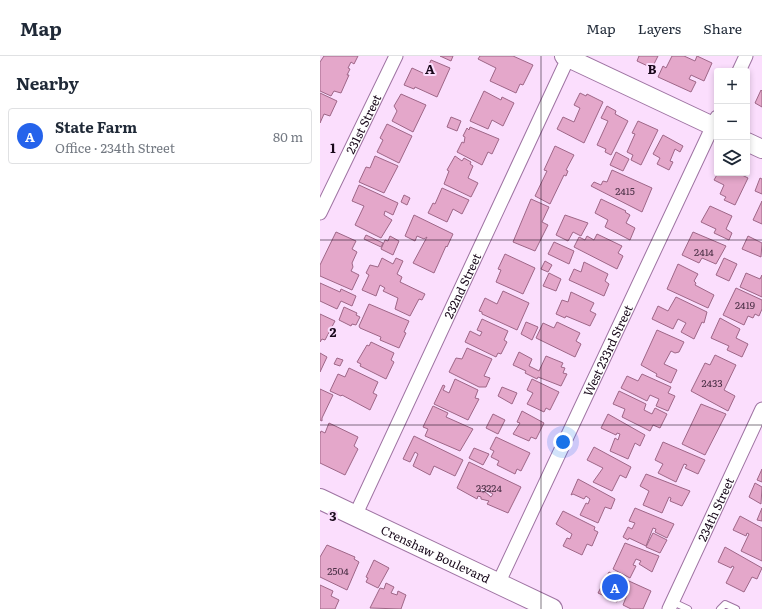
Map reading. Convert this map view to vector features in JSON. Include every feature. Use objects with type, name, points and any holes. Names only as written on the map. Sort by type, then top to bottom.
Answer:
[{"type":"main road","name":"Crenshaw Boulevard","points":[[320,499],[552,609]]},
{"type":"street","name":"231st Street","points":[[320,213],[396,56]]},
{"type":"street","points":[[740,68],[746,56]]},
{"type":"street","points":[[567,57],[714,123]]},
{"type":"street","name":"232nd Street","points":[[355,516],[567,57]]},
{"type":"street","name":"West 233rd Street","points":[[498,584],[714,128]]},
{"type":"street","points":[[750,143],[762,149]]},
{"type":"street","name":"234th Street","points":[[671,606],[762,409]]},
{"type":"lane","points":[[720,609],[726,604],[736,609]]},
{"type":"lane","points":[[671,606],[688,609]]},
{"type":"building","points":[[324,56],[358,56],[354,64],[351,62],[348,68],[350,69],[347,75],[349,75],[341,93],[334,91],[331,96],[320,91],[320,62]]},
{"type":"building","points":[[440,56],[453,56],[451,61]]},
{"type":"building","points":[[480,56],[513,56],[533,65],[523,85],[520,84],[516,93],[490,81],[496,68],[478,59]]},
{"type":"building","points":[[639,56],[658,56],[652,68],[637,61]]},
{"type":"building","points":[[672,56],[684,56],[695,61],[697,56],[712,63],[704,81],[691,75],[689,79],[696,82],[691,92],[658,77],[663,66],[666,68]]},
{"type":"building","points":[[431,60],[450,68],[437,97],[415,87],[414,89],[404,85],[412,68],[425,74]]},
{"type":"building","points":[[761,90],[762,91],[762,107],[755,103]]},
{"type":"building","points":[[484,91],[501,100],[502,97],[514,103],[503,126],[492,120],[488,129],[470,121]]},
{"type":"building","points":[[320,93],[337,101],[330,116],[324,114],[320,123]]},
{"type":"building","points":[[580,93],[586,96],[587,94],[603,102],[584,143],[557,129],[563,117],[574,122],[580,108],[574,105]]},
{"type":"building","points":[[401,94],[426,105],[413,132],[392,121],[397,111],[394,106]]},
{"type":"building","points":[[607,106],[616,111],[615,114],[628,121],[611,155],[605,152],[606,149],[597,145],[608,121],[601,118]]},
{"type":"building","points":[[451,117],[461,121],[457,131],[447,127]]},
{"type":"building","points":[[638,121],[658,130],[641,165],[631,160],[633,155],[627,152],[635,134],[632,133]]},
{"type":"building","points":[[387,124],[412,136],[399,163],[377,152],[383,140],[380,138]]},
{"type":"building","points":[[470,127],[499,139],[492,154],[488,152],[482,165],[457,152],[462,142],[464,143],[465,137],[463,136],[467,128],[469,130]]},
{"type":"building","points":[[663,135],[683,146],[680,152],[675,149],[670,161],[673,162],[669,170],[657,164],[660,158],[653,154]]},
{"type":"building","points":[[555,146],[574,155],[566,170],[568,171],[566,176],[564,175],[550,204],[535,196],[547,171],[544,170]]},
{"type":"building","points":[[616,152],[629,159],[623,171],[610,165]]},
{"type":"building","points":[[375,156],[398,166],[384,193],[359,182],[366,167],[370,168]]},
{"type":"building","points":[[455,156],[462,161],[464,158],[471,162],[470,164],[473,166],[468,178],[478,183],[471,197],[444,184],[449,171],[447,170]]},
{"type":"building","points":[[612,170],[652,188],[642,212],[591,186],[594,182],[601,185],[603,181],[607,182]]},
{"type":"building","points":[[716,176],[744,176],[748,178],[735,205],[724,200],[726,197],[720,194],[724,185],[714,180]]},
{"type":"building","points":[[760,178],[762,179],[762,194],[755,191]]},
{"type":"building","points":[[359,185],[398,203],[393,215],[385,211],[384,215],[392,220],[381,238],[355,225],[364,206],[352,201]]},
{"type":"building","points":[[442,188],[469,200],[462,214],[453,209],[447,222],[428,213],[433,203],[435,204]]},
{"type":"building","points":[[404,195],[410,198],[407,205],[401,202]]},
{"type":"building","points":[[531,199],[549,207],[542,222],[548,225],[535,251],[513,242]]},
{"type":"building","points":[[601,199],[626,211],[625,212],[630,215],[626,223],[635,228],[630,240],[605,227],[608,220],[595,213]]},
{"type":"building","points":[[762,201],[762,224],[753,220]]},
{"type":"building","points":[[710,206],[732,216],[726,229],[732,233],[729,240],[714,233],[716,229],[701,222]]},
{"type":"building","points":[[414,215],[453,234],[434,273],[413,263],[427,237],[424,239],[417,236],[415,241],[405,236]]},
{"type":"building","points":[[565,215],[588,223],[581,236],[573,232],[568,241],[556,235]]},
{"type":"building","points":[[336,232],[356,241],[352,249],[357,252],[352,263],[353,267],[351,271],[359,275],[352,290],[320,276],[320,265]]},
{"type":"building","points":[[693,232],[726,246],[716,264],[702,258],[699,263],[682,255]]},
{"type":"building","points":[[597,234],[622,246],[618,253],[623,256],[617,269],[574,247],[579,237],[585,240],[587,236],[594,240]]},
{"type":"building","points":[[366,235],[383,243],[381,247],[364,239]]},
{"type":"building","points":[[390,236],[399,241],[393,255],[381,249],[385,240],[388,241]]},
{"type":"building","points":[[748,236],[762,243],[761,257],[742,249]]},
{"type":"building","points":[[554,242],[574,251],[569,264],[548,254]]},
{"type":"building","points":[[505,254],[535,268],[523,294],[496,282],[501,270],[498,269]]},
{"type":"building","points":[[382,258],[393,264],[396,258],[403,261],[397,274],[402,277],[400,282],[425,294],[422,300],[419,299],[410,316],[395,309],[398,298],[383,291],[385,288],[380,285],[376,296],[362,290],[369,275],[366,273],[370,265],[378,267]]},
{"type":"building","points":[[724,258],[737,264],[729,281],[716,275]]},
{"type":"building","points":[[545,261],[552,265],[548,272],[541,269]]},
{"type":"building","points":[[584,262],[608,274],[605,281],[609,284],[604,296],[569,280],[574,269],[581,272]]},
{"type":"building","points":[[678,264],[698,274],[694,281],[696,283],[695,285],[714,295],[708,308],[667,289]]},
{"type":"building","points":[[549,273],[561,279],[556,291],[543,286]]},
{"type":"building","points":[[746,273],[760,279],[762,275],[762,297],[740,287]]},
{"type":"building","points":[[320,283],[340,292],[341,289],[356,296],[352,306],[341,301],[337,309],[320,301]]},
{"type":"building","points":[[736,288],[762,300],[762,309],[759,316],[755,314],[753,318],[748,316],[744,325],[723,315]]},
{"type":"building","points":[[503,291],[529,303],[517,330],[482,314],[482,312],[479,311],[485,298],[497,304]]},
{"type":"building","points":[[571,292],[594,303],[590,311],[596,314],[590,326],[566,316],[565,318],[556,314],[562,300],[568,302]]},
{"type":"building","points":[[676,297],[707,312],[704,323],[702,322],[694,339],[681,332],[686,323],[678,319],[673,329],[652,319],[658,306],[668,311]]},
{"type":"building","points":[[369,304],[409,321],[404,332],[406,333],[399,348],[380,340],[381,337],[360,328],[359,326]]},
{"type":"building","points":[[344,307],[357,313],[356,315],[360,317],[356,325],[352,324],[351,326],[339,320]]},
{"type":"building","points":[[320,314],[335,321],[325,340],[322,339],[320,342]]},
{"type":"building","points":[[720,318],[740,329],[736,338],[748,344],[742,357],[727,350],[729,346],[711,338]]},
{"type":"building","points":[[482,319],[508,331],[504,340],[507,342],[501,354],[498,353],[496,357],[465,342],[470,331],[480,336],[482,332],[477,330]]},
{"type":"building","points":[[526,322],[538,327],[532,340],[521,334]]},
{"type":"building","points":[[557,322],[580,333],[576,341],[581,344],[575,357],[536,338],[543,323],[554,328]]},
{"type":"building","points":[[657,330],[684,342],[679,352],[675,353],[671,351],[664,364],[677,370],[671,383],[656,376],[657,374],[641,365]]},
{"type":"building","points":[[371,342],[394,353],[391,360],[394,362],[386,379],[360,366],[361,364],[357,362],[367,345],[369,346]]},
{"type":"building","points":[[467,348],[492,359],[484,376],[490,378],[486,387],[479,387],[449,372],[456,358],[462,359]]},
{"type":"building","points":[[519,352],[532,359],[529,366],[539,371],[546,356],[563,363],[561,367],[565,368],[563,373],[567,374],[561,386],[538,377],[537,379],[525,373],[526,371],[513,365]]},
{"type":"building","points":[[320,353],[327,357],[320,372]]},
{"type":"building","points":[[715,355],[736,365],[724,390],[735,396],[728,411],[691,391],[705,363],[710,365]]},
{"type":"building","points":[[337,358],[343,360],[340,366],[334,364]]},
{"type":"building","points":[[349,368],[378,382],[373,393],[377,395],[370,410],[342,395],[341,396],[330,391],[338,374],[345,377]]},
{"type":"building","points":[[642,374],[671,387],[668,393],[675,396],[668,411],[656,406],[659,399],[650,395],[647,401],[621,388],[627,376],[638,381]]},
{"type":"building","points":[[455,379],[478,390],[475,398],[479,399],[468,420],[434,404],[443,385],[445,386],[443,390],[449,393]]},
{"type":"building","points":[[532,379],[559,392],[550,410],[546,408],[544,412],[527,404],[533,393],[527,390]]},
{"type":"building","points":[[502,387],[517,393],[512,404],[498,396]]},
{"type":"building","points":[[320,389],[333,395],[322,421],[320,420]]},
{"type":"building","points":[[619,391],[646,404],[644,410],[652,414],[655,408],[667,414],[660,428],[653,425],[650,431],[622,417],[625,409],[613,404]]},
{"type":"building","points":[[701,404],[726,414],[705,455],[682,444]]},
{"type":"building","points":[[433,406],[448,413],[446,417],[473,429],[460,451],[425,436],[428,429],[423,427]]},
{"type":"building","points":[[522,411],[544,423],[536,439],[531,437],[529,441],[513,434],[520,423],[517,422]]},
{"type":"building","points":[[493,414],[505,420],[498,434],[486,428]]},
{"type":"building","points":[[608,414],[645,435],[640,446],[635,443],[628,459],[610,451],[615,438],[618,440],[620,434],[617,433],[616,435],[601,428]]},
{"type":"building","points":[[329,423],[358,437],[354,446],[358,449],[345,475],[320,463],[320,434],[321,431],[325,433]]},
{"type":"building","points":[[414,436],[463,460],[455,476],[434,466],[430,475],[413,466],[418,454],[415,452],[410,462],[403,459]]},
{"type":"building","points":[[496,437],[530,453],[521,471],[517,469],[515,474],[497,465],[499,461],[491,457],[494,451],[490,449]]},
{"type":"building","points":[[663,442],[705,460],[698,474],[685,468],[687,465],[684,464],[676,482],[658,473],[663,464],[655,460]]},
{"type":"building","points":[[594,447],[631,467],[626,478],[620,475],[612,491],[593,482],[603,468],[587,460]]},
{"type":"building","points":[[474,448],[489,454],[483,465],[469,458]]},
{"type":"building","points":[[469,462],[521,487],[508,513],[487,504],[489,501],[481,499],[481,497],[478,496],[477,499],[457,488]],"holes":[[[481,488],[493,494],[491,497],[484,491],[484,493],[480,491]]]},
{"type":"building","points":[[762,469],[762,482],[757,480]]},
{"type":"building","points":[[646,474],[690,491],[682,506],[670,501],[671,498],[669,497],[662,513],[643,505],[649,491],[640,486]]},
{"type":"building","points":[[578,479],[615,499],[611,509],[605,507],[598,523],[580,515],[586,503],[588,504],[590,499],[586,496],[584,499],[573,494],[571,495]]},
{"type":"building","points":[[755,483],[762,487],[761,504],[749,497]]},
{"type":"building","points":[[635,508],[674,524],[667,538],[655,532],[656,529],[653,528],[646,546],[629,538],[628,540],[623,537],[628,527],[632,529],[635,523],[629,521]]},
{"type":"building","points":[[762,508],[762,521],[757,520]]},
{"type":"building","points":[[563,511],[595,527],[594,530],[598,532],[592,546],[587,544],[582,555],[563,546],[567,538],[570,539],[572,534],[556,524]]},
{"type":"building","points":[[740,516],[762,528],[762,561],[741,551],[749,534],[747,533],[746,536],[733,530]]},
{"type":"building","points":[[653,533],[667,540],[660,553],[646,547]]},
{"type":"building","points":[[625,543],[659,556],[652,572],[639,564],[641,561],[636,559],[633,565],[636,566],[630,578],[613,569]]},
{"type":"building","points":[[327,545],[355,557],[354,559],[359,562],[347,590],[320,577],[320,557]]},
{"type":"building","points":[[725,547],[762,568],[757,579],[752,577],[744,592],[726,583],[734,567],[732,566],[731,568],[718,562]]},
{"type":"building","points":[[374,560],[389,568],[378,588],[366,582],[368,578],[366,577]]},
{"type":"building","points":[[609,572],[651,591],[643,609],[631,609],[623,605],[629,590],[623,587],[617,602],[598,593]]},
{"type":"building","points":[[386,583],[394,587],[391,593],[397,595],[398,591],[406,595],[401,609],[370,608],[380,588],[384,589]]},
{"type":"building","points":[[320,585],[333,591],[331,596],[339,600],[335,609],[320,609]]},
{"type":"place","name":"State Farm","points":[[615,587]]}]
